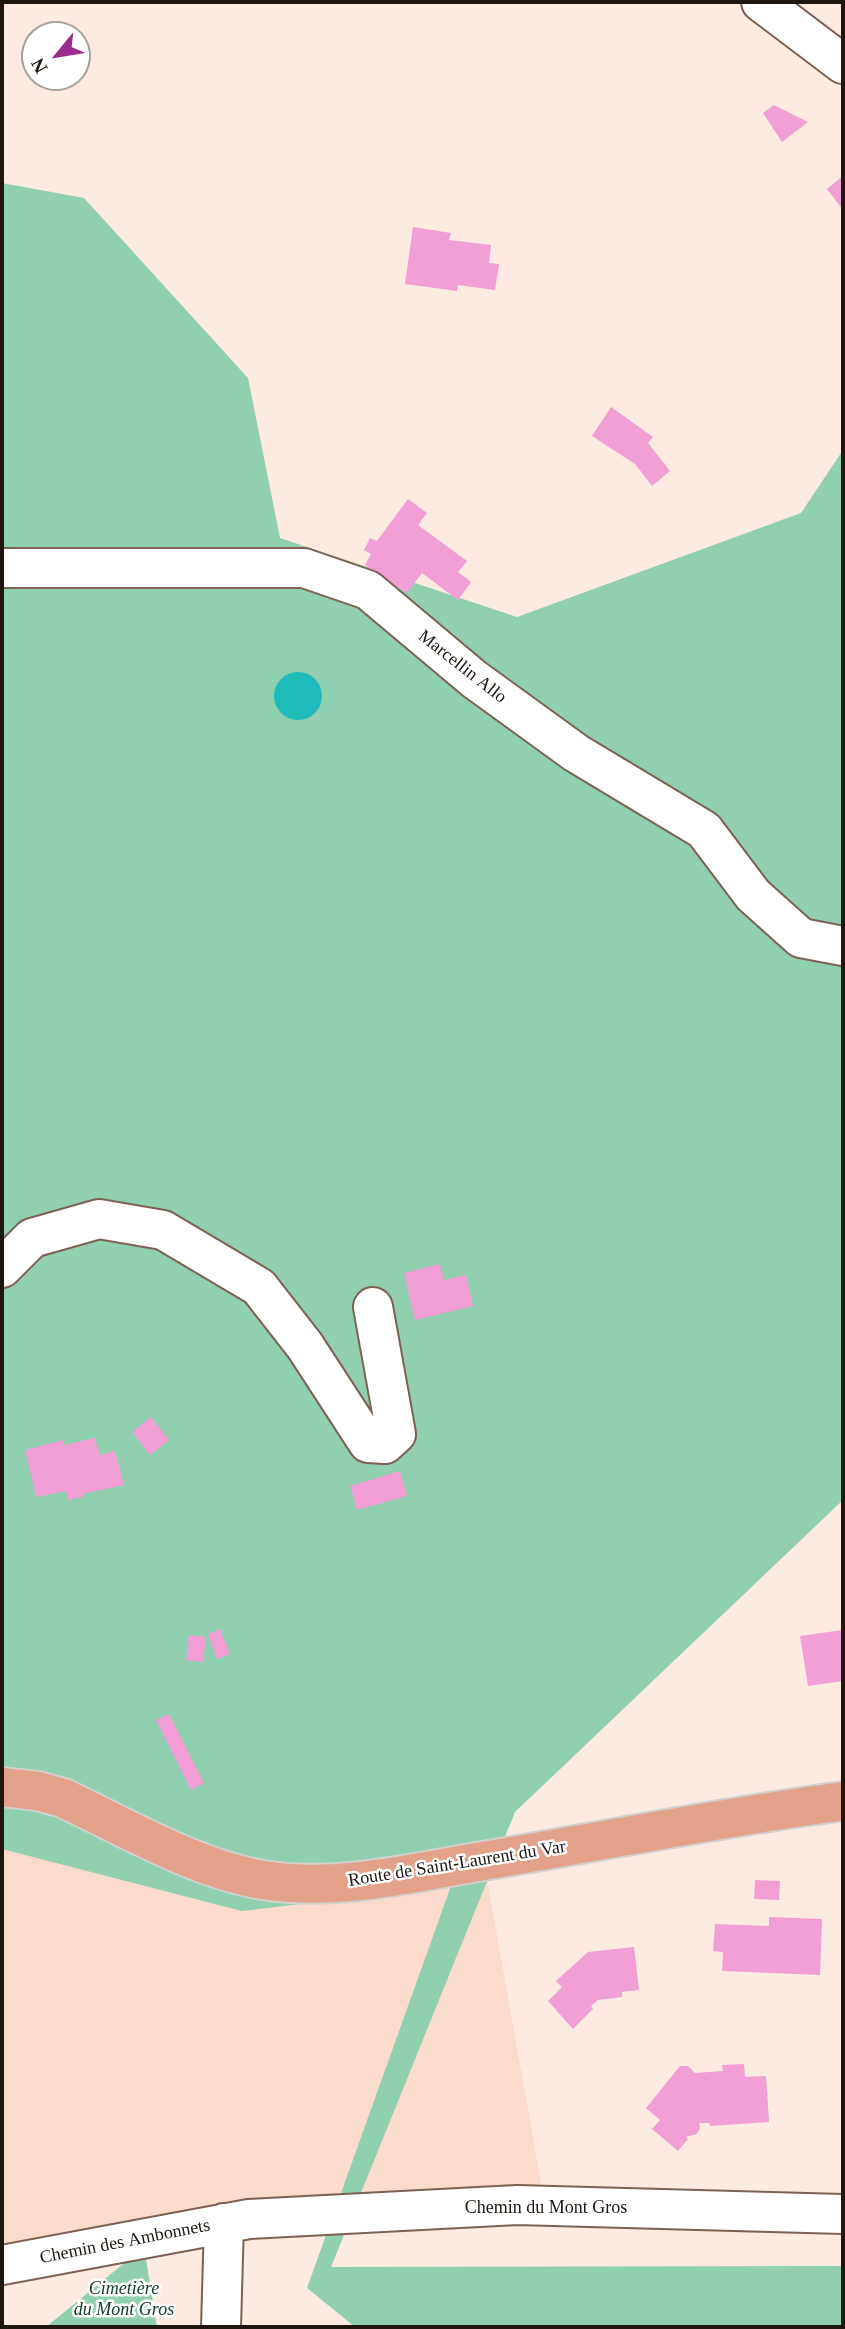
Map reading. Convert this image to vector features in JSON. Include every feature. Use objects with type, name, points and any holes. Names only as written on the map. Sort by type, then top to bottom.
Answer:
[{"type":"main road","name":"Route de Saint-Laurent du Var","points":[[2,1787],[38,1791],[63,1798],[214,1868],[263,1880],[302,1884],[373,1880],[745,1815],[843,1801]]},
{"type":"street","points":[[761,2],[843,64]]},
{"type":"street","name":"Marcellin Allo","points":[[6,567],[304,568],[368,590],[474,679],[576,753],[704,830],[753,895],[801,938],[843,946]]},
{"type":"street","points":[[2,1268],[32,1238],[99,1219],[163,1230],[260,1287],[305,1346],[368,1443],[385,1444],[396,1434],[373,1307]]},
{"type":"street","name":"Chemin du Mont Gros","points":[[236,2221],[517,2204],[843,2214]]},
{"type":"street","points":[[221,2327],[236,2221]]},
{"type":"street","name":"Chemin des Ambonnets","points":[[2,2266],[236,2221]]},
{"type":"shaded area","points":[[2,1826],[487,1880],[545,2205],[2,2263]]},
{"type":"green space","points":[[2,183],[84,198],[248,378],[280,538],[517,617],[801,513],[843,450],[843,1500],[515,1812],[331,2267],[843,2266],[843,2327],[355,2327],[307,2288],[451,1886],[242,1911],[2,1849]]},
{"type":"green space","name":"Cimetière du Mont Gros","points":[[144,2247],[157,2327],[46,2327]]},
{"type":"water","points":[[298,672],[315,679],[322,696],[315,713],[298,720],[281,713],[274,696],[281,679]]},
{"type":"building","points":[[774,105],[808,122],[782,142],[763,113]]},
{"type":"building","points":[[843,176],[843,210],[827,189]]},
{"type":"building","points":[[413,227],[451,233],[449,240],[491,245],[489,263],[499,264],[495,290],[458,285],[457,291],[405,284]]},
{"type":"building","points":[[611,407],[653,437],[648,443],[670,471],[652,486],[635,464],[592,436]]},
{"type":"building","points":[[408,499],[427,513],[418,525],[467,561],[458,572],[471,582],[458,600],[422,573],[407,593],[365,565],[371,554],[364,550],[370,538],[377,541]]},
{"type":"building","points":[[440,1264],[444,1280],[466,1275],[473,1306],[415,1320],[404,1273]]},
{"type":"building","points":[[151,1417],[169,1440],[150,1455],[132,1432]]},
{"type":"building","points":[[95,1438],[100,1455],[115,1451],[124,1485],[68,1500],[66,1491],[36,1497],[25,1450],[63,1440],[64,1445]]},
{"type":"building","points":[[400,1471],[407,1496],[357,1510],[350,1486]]},
{"type":"building","points":[[220,1629],[230,1654],[217,1659],[208,1634]]},
{"type":"building","points":[[843,1630],[843,1681],[808,1686],[800,1636]]},
{"type":"building","points":[[189,1635],[206,1637],[203,1662],[186,1660]]},
{"type":"building","points":[[169,1714],[204,1783],[191,1790],[156,1720]]},
{"type":"building","points":[[755,1880],[780,1881],[779,1900],[754,1899]]},
{"type":"building","points":[[769,1917],[822,1919],[820,1975],[722,1971],[723,1952],[713,1951],[715,1924],[769,1926]]},
{"type":"building","points":[[634,1947],[639,1990],[622,1992],[622,1997],[598,2000],[573,2029],[548,2001],[562,1987],[556,1981],[588,1952]]},
{"type":"building","points":[[744,2064],[745,2077],[766,2076],[769,2122],[710,2126],[709,2123],[699,2123],[697,2134],[686,2137],[688,2139],[678,2151],[652,2129],[660,2120],[646,2108],[680,2066],[688,2066],[695,2073],[723,2071],[722,2065]]}]
